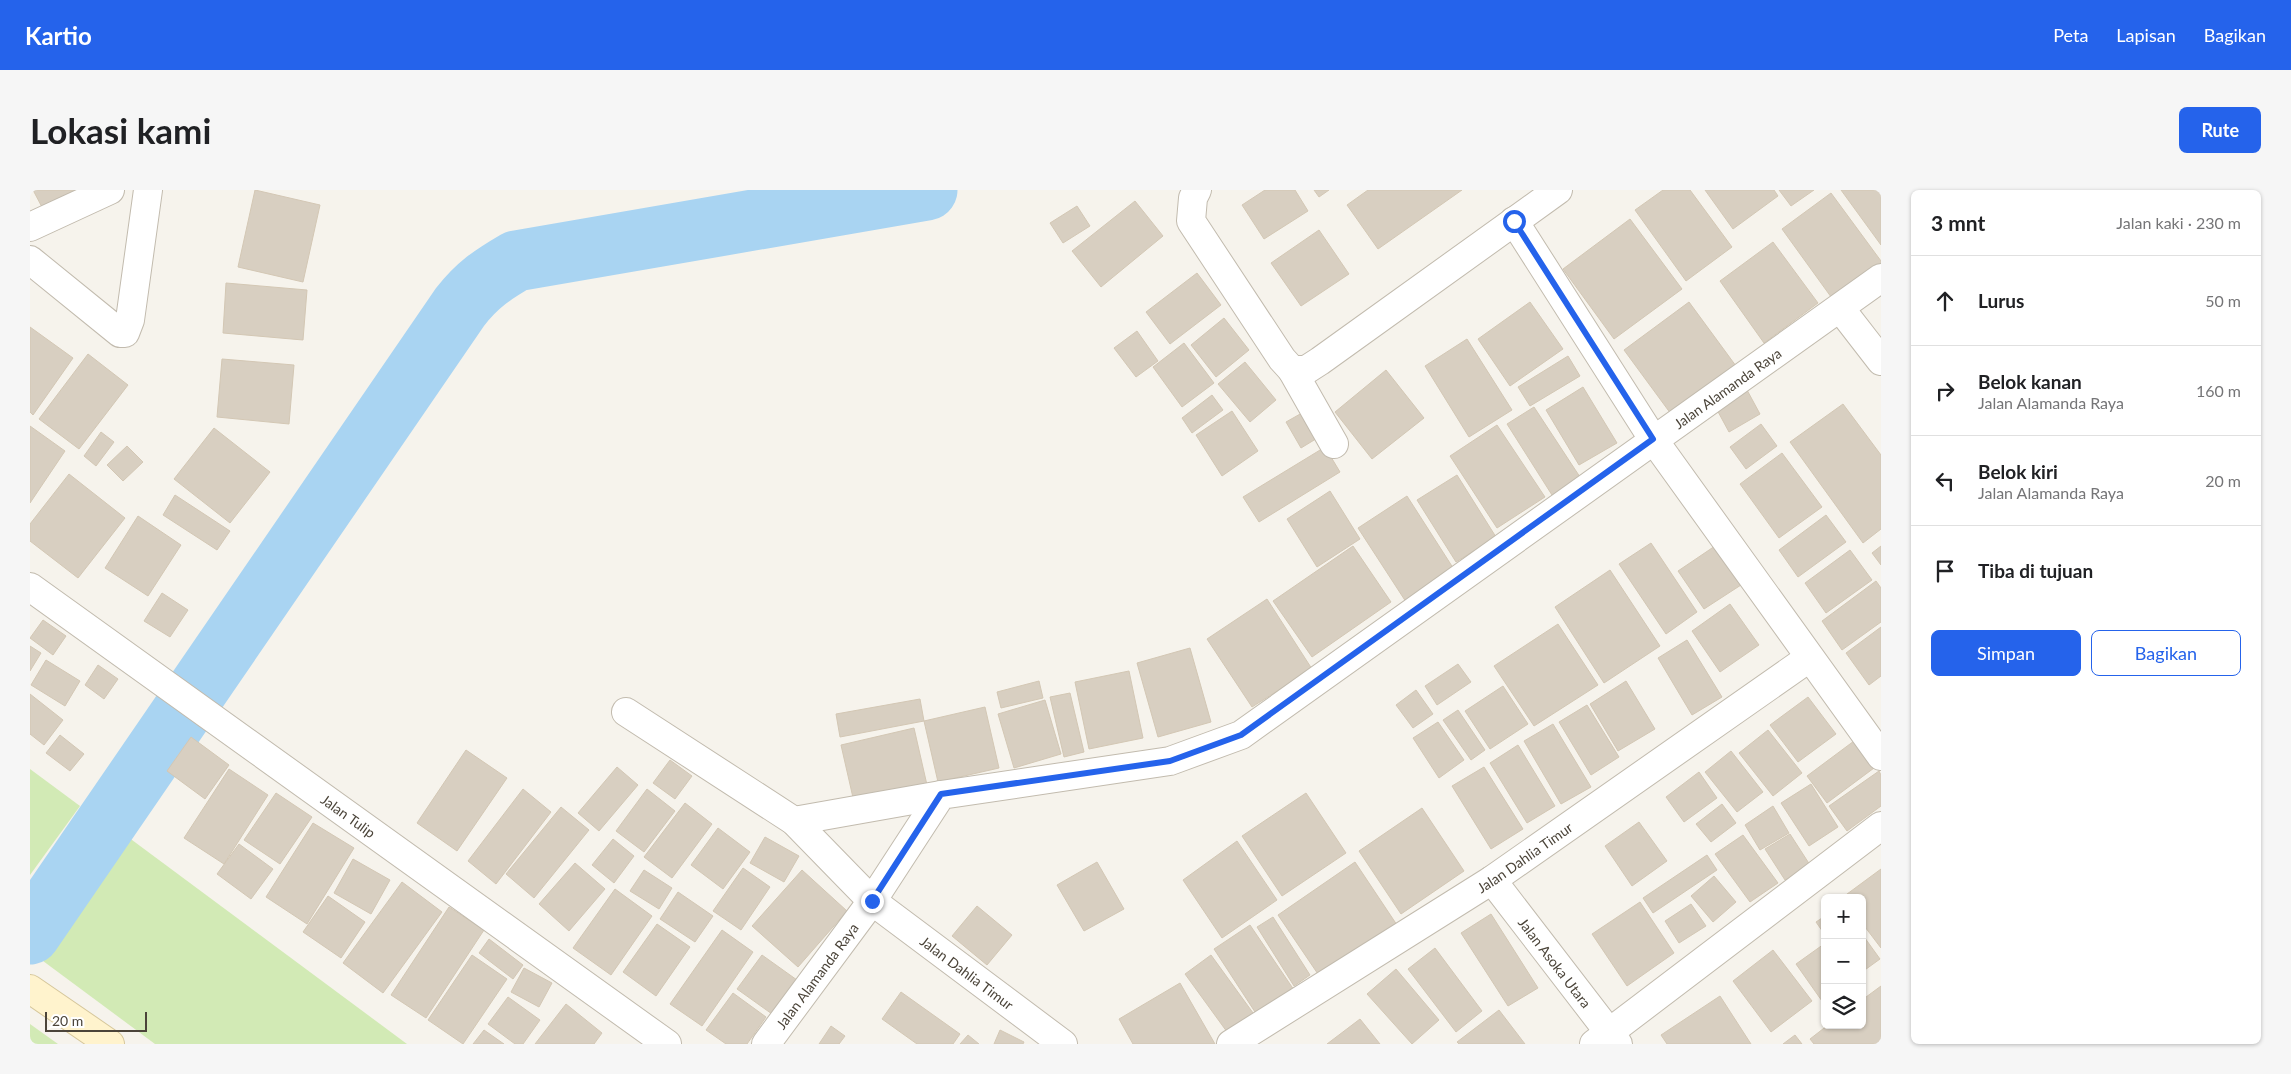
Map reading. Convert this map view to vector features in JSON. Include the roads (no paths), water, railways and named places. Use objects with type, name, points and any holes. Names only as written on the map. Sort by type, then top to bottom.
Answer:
[{"type":"main road","points":[[30,989],[110,1044]]},
{"type":"street","points":[[30,227],[110,190]]},
{"type":"street","points":[[30,260],[120,333],[125,333],[130,320],[148,190]]},
{"type":"street","points":[[1197,190],[1193,198],[1191,221],[1282,359],[1292,370],[1334,444]]},
{"type":"street","points":[[1292,370],[1306,370],[1320,361],[1558,190]]},
{"type":"street","points":[[1514,221],[1653,439],[1881,756]]},
{"type":"street","name":"Jalan Alamanda Raya","points":[[766,1044],[872,901],[941,794],[1170,761],[1241,735],[1881,278]]},
{"type":"street","points":[[1840,308],[1881,361]]},
{"type":"street","name":"Jalan Tulip","points":[[30,587],[667,1044]]},
{"type":"street","name":"Jalan Dahlia Timur","points":[[1231,1044],[1492,880],[1809,658]]},
{"type":"street","name":"Jalan Dahlia Timur","points":[[626,712],[794,822],[872,901],[1063,1044]]},
{"type":"street","points":[[794,822],[941,794]]},
{"type":"street","points":[[1607,1040],[1881,826]]},
{"type":"street","name":"Jalan Asoka Utara","points":[[1492,880],[1607,1040]]},
{"type":"waterway","points":[[30,934],[460,307],[485,281],[516,261],[927,190]]}]
